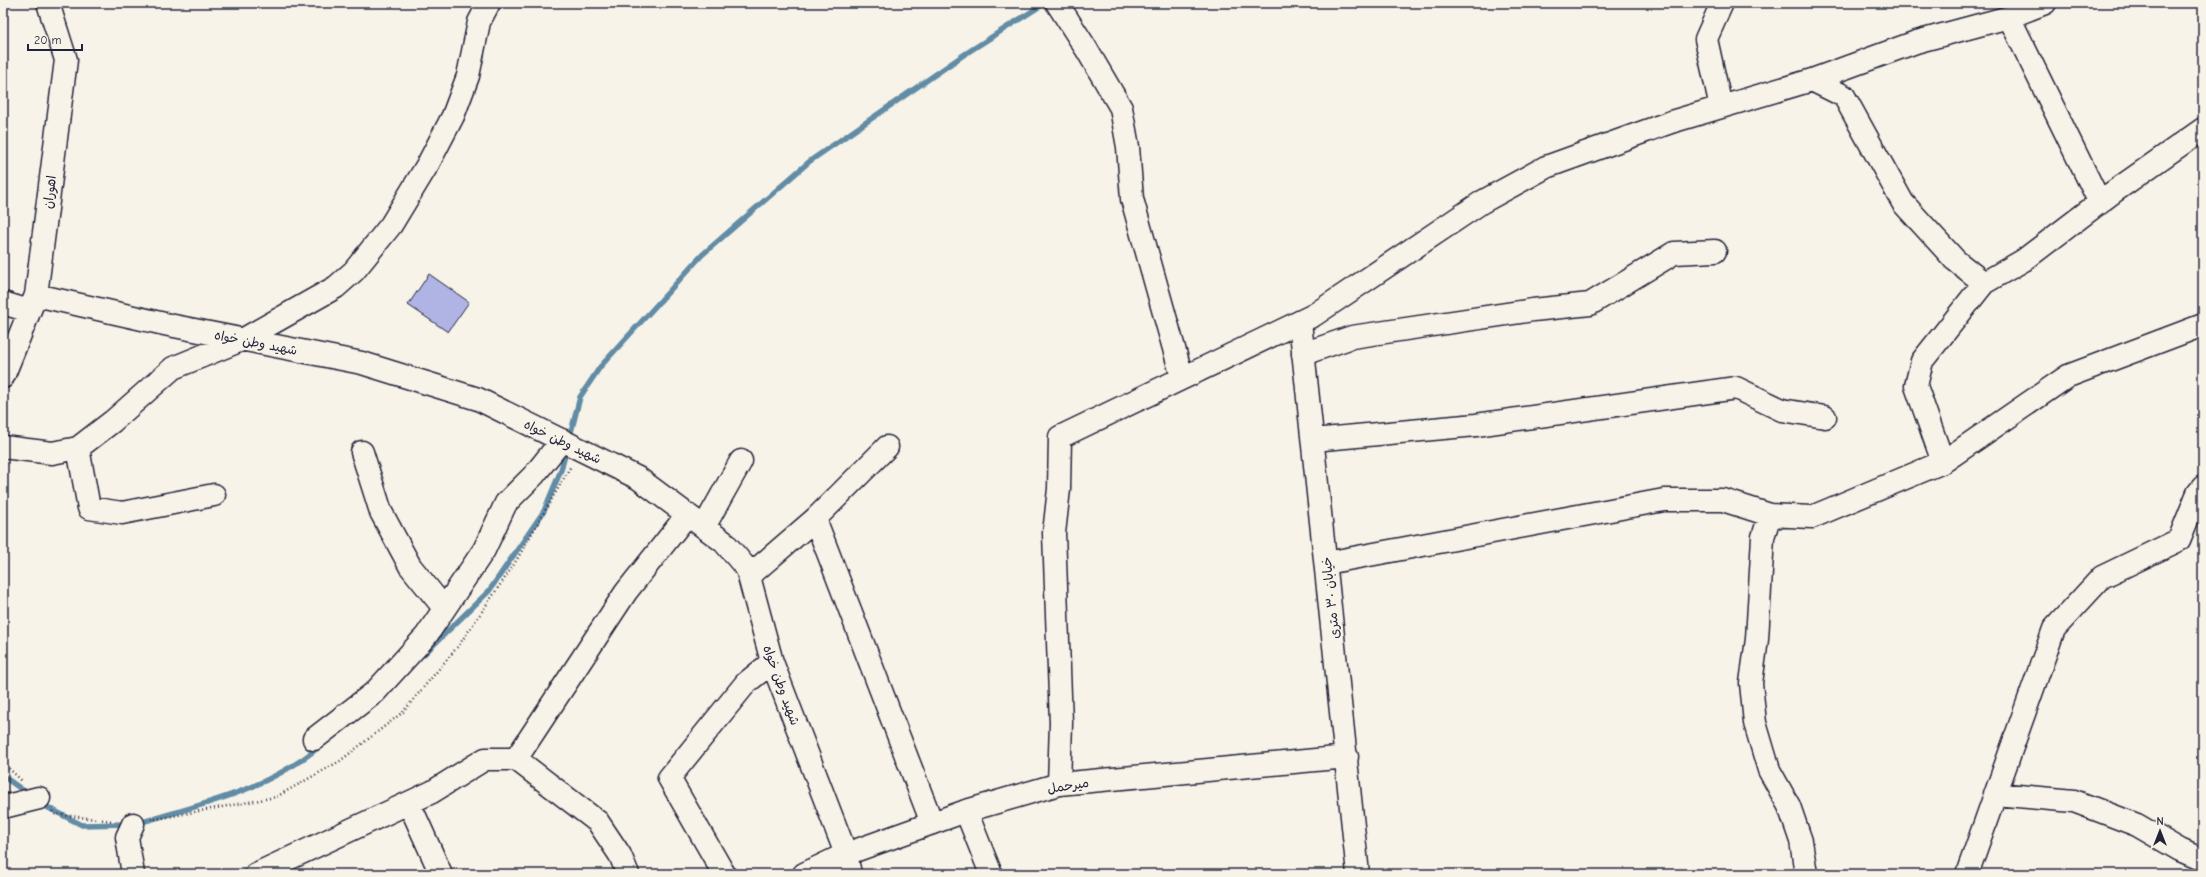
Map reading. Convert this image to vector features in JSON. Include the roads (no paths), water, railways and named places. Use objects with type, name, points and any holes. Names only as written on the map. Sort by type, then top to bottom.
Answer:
[{"type":"street","name":"اهوران","points":[[3,377],[33,303],[66,60],[48,3]]},
{"type":"street","points":[[3,447],[52,453],[78,448],[113,421],[173,368],[244,339],[336,287],[354,271],[391,225],[428,164],[454,116],[468,76],[479,22],[489,3]]},
{"type":"street","points":[[1057,3],[1121,108],[1128,146],[1132,199],[1182,377]]},
{"type":"street","points":[[1721,107],[1706,39],[1722,3]]},
{"type":"street","points":[[1059,784],[1061,724],[1054,533],[1059,489],[1060,437],[1182,377],[1314,315],[1482,202],[1546,167],[1671,122],[1812,80],[1916,42],[2009,17],[2045,3]]},
{"type":"street","points":[[2009,17],[2100,203]]},
{"type":"street","points":[[1812,80],[1844,96],[1903,203],[1955,260],[1984,283]]},
{"type":"street","points":[[1943,462],[1916,386],[1922,360],[1984,283],[2024,260],[2203,129]]},
{"type":"street","points":[[1304,354],[1352,337],[1533,310],[1590,304],[1674,253],[1716,251]]},
{"type":"street","name":"شهید وطن خواه","points":[[3,303],[33,303],[244,339],[362,363],[478,399],[638,478],[724,542],[747,569],[772,662],[848,864]]},
{"type":"street","name":"خیابان ۳۰ متری","points":[[1300,322],[1347,757],[1358,874]]},
{"type":"street","points":[[1326,563],[1664,500],[1723,500],[1770,515],[1812,517],[1943,462],[2068,376],[2203,325]]},
{"type":"street","points":[[1313,440],[1476,425],[1736,388],[1782,410],[1825,417]]},
{"type":"street","points":[[314,739],[375,692],[426,636],[484,550],[506,503],[534,475],[562,440]]},
{"type":"street","points":[[78,448],[89,508],[122,513],[214,495]]},
{"type":"street","points":[[749,576],[815,518],[887,448]]},
{"type":"street","points":[[362,452],[381,512],[410,566],[444,608]]},
{"type":"street","points":[[516,759],[626,592],[696,521],[741,461]]},
{"type":"street","points":[[1967,874],[2054,629],[2102,577],[2179,540],[2198,493],[2203,487]]},
{"type":"street","points":[[1770,515],[1762,537],[1756,639],[1751,682],[1755,724],[1769,770],[1789,806],[1801,841],[1806,874]]},
{"type":"street","points":[[815,518],[932,823]]},
{"type":"street","points":[[724,874],[669,778],[746,682],[772,662]]},
{"type":"street","name":"میرحمل","points":[[804,874],[848,864],[932,823],[966,811],[1059,784],[1347,757]]},
{"type":"street","points":[[256,874],[432,792],[486,759],[516,759],[598,822],[620,855],[628,874]]},
{"type":"street","points":[[1995,794],[2074,801],[2137,825],[2180,850],[2203,860]]},
{"type":"street","points":[[3,808],[39,798]]},
{"type":"street","points":[[409,803],[441,874]]},
{"type":"street","points":[[966,811],[991,874]]},
{"type":"street","points":[[133,824],[127,837],[133,874]]},
{"type":"waterway","points":[[569,440],[580,397],[600,367],[702,255],[810,161],[965,54],[1045,3]]},
{"type":"waterway","points":[[423,655],[489,591],[544,511],[561,470],[567,448]]},
{"type":"waterway","points":[[138,823],[211,802],[258,784],[280,773],[321,745]]},
{"type":"waterway","points":[[3,776],[28,794]]},
{"type":"waterway","points":[[39,803],[82,825],[127,824]]}]
